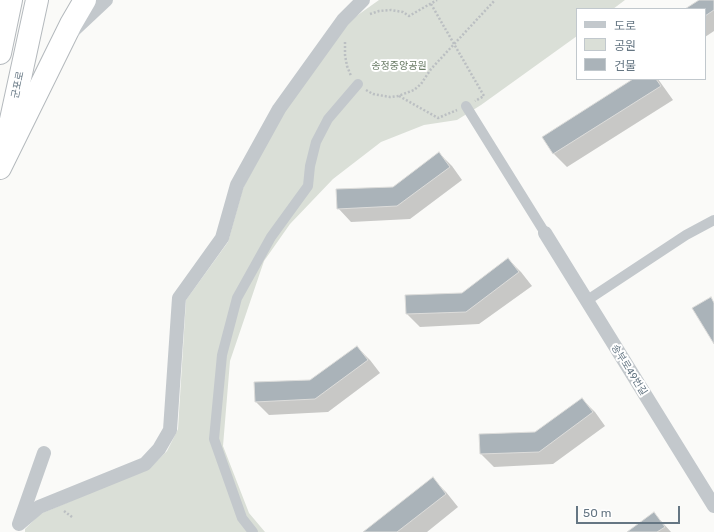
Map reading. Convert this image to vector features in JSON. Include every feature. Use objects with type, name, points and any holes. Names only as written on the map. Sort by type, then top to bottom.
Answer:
[{"type":"highway","points":[[0,8],[3,0]]},
{"type":"highway","points":[[0,54],[11,0]]},
{"type":"highway","name":"군포로","points":[[0,169],[36,0]]},
{"type":"highway","points":[[0,169],[62,42],[86,0]]},
{"type":"street","points":[[62,42],[106,0]]},
{"type":"street","points":[[18,528],[39,507],[145,464],[159,449],[170,430],[179,298],[222,238],[238,185],[279,109],[343,20],[363,0]]},
{"type":"street","points":[[253,532],[242,518],[214,439],[222,355],[237,298],[271,237],[308,186],[310,166],[316,142],[328,119],[358,84]]},
{"type":"street","points":[[466,106],[545,233]]},
{"type":"street","points":[[586,301],[686,235],[714,220]]},
{"type":"street","name":"송부로49번길","points":[[545,233],[714,506]]},
{"type":"street","points":[[18,528],[44,453]]},
{"type":"path","points":[[367,15],[379,11],[391,10],[402,12],[409,16],[437,0]]},
{"type":"path","points":[[347,36],[345,40],[345,55],[347,66],[351,75],[358,84],[374,94],[390,97],[398,96],[414,90],[421,84],[431,69],[495,0]]},
{"type":"path","points":[[398,96],[438,118],[466,106],[484,96],[431,4]]},
{"type":"green space","name":"송정중앙공원","points":[[379,0],[625,0],[614,8],[576,8],[576,37],[481,105],[457,120],[424,125],[381,142],[333,179],[290,224],[264,261],[230,361],[223,446],[249,513],[265,532],[25,532],[25,529],[40,514],[150,468],[167,451],[178,429],[186,300],[228,242],[243,188],[283,114],[348,22]]},
{"type":"building","points":[[699,0],[714,0],[714,10],[706,15],[706,8],[687,8]]},
{"type":"building","points":[[631,80],[657,80],[661,86],[553,154],[542,137]]},
{"type":"building","points":[[439,152],[450,167],[397,206],[337,209],[336,189],[393,187]]},
{"type":"building","points":[[508,258],[519,272],[466,312],[406,314],[405,295],[462,293]]},
{"type":"building","points":[[711,297],[714,303],[714,344],[692,308]]},
{"type":"building","points":[[357,346],[368,360],[315,399],[255,402],[254,382],[310,380]]},
{"type":"building","points":[[582,398],[593,412],[539,452],[480,454],[479,434],[535,432]]},
{"type":"building","points":[[433,477],[446,494],[397,532],[363,532]]},
{"type":"building","points":[[654,512],[665,527],[657,532],[627,532]]}]
